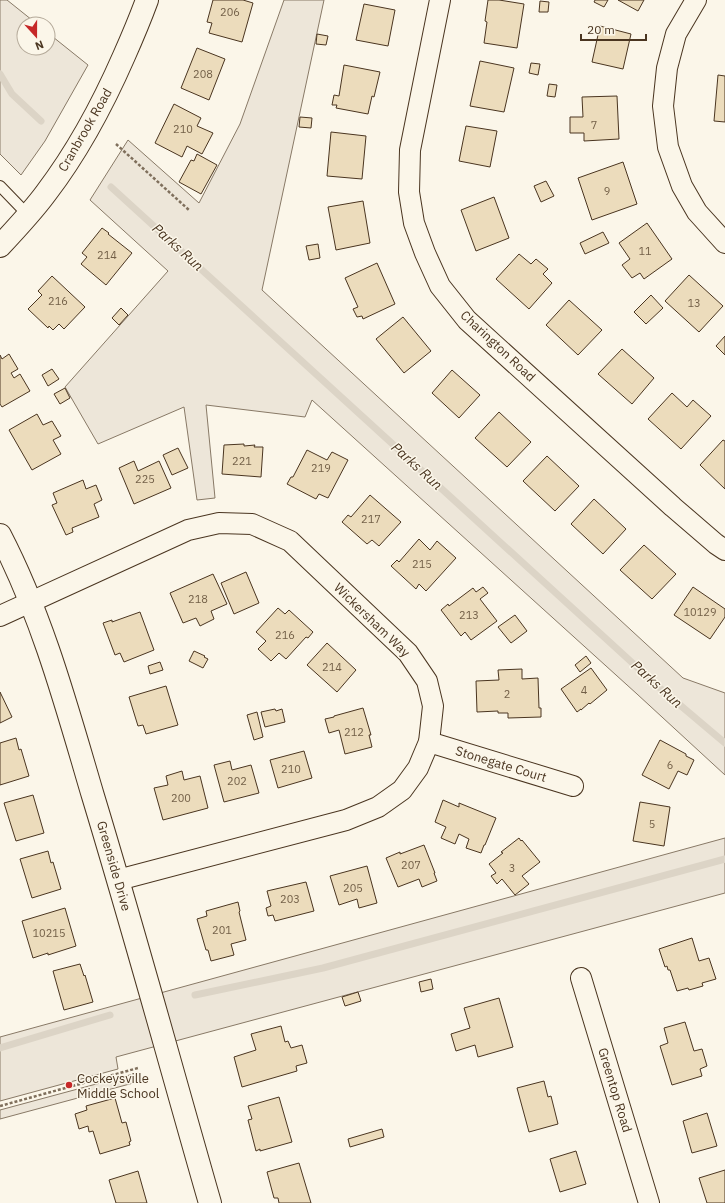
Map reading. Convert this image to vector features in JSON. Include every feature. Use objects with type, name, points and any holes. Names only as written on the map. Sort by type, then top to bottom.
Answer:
[{"type":"street","name":"Cranbrook Road","points":[[0,246],[46,193],[79,145],[97,113],[122,60],[147,0]]},
{"type":"street","name":"Charington Road","points":[[440,0],[410,150],[409,192],[414,223],[425,253],[440,286],[467,320],[673,507],[725,550]]},
{"type":"street","points":[[696,0],[676,34],[667,68],[664,106],[668,147],[682,186],[697,212],[725,243]]},
{"type":"street","name":"Wickersham Way","points":[[0,616],[188,530],[219,523],[252,524],[290,541],[408,653],[427,681],[433,706],[429,742],[418,768],[402,790],[378,808],[346,820],[118,880]]},
{"type":"street","name":"Greenside Drive","points":[[0,535],[30,602],[54,664],[118,880],[210,1203]]},
{"type":"street","name":"Stonegate Court","points":[[429,742],[573,786]]},
{"type":"street","name":"Greentop Road","points":[[581,978],[649,1203]]},
{"type":"lane","points":[[0,186],[28,215]]},
{"type":"path","points":[[116,144],[188,210]]},
{"type":"path","points":[[0,1106],[138,1068]]},
{"type":"shaded area","points":[[0,0],[7,0],[27,16],[16,16],[16,56],[56,56],[56,39],[88,65],[45,141],[21,175],[0,154]]},
{"type":"shaded area","points":[[284,0],[324,0],[262,290],[683,678],[725,693],[725,775],[312,400],[305,417],[206,405],[215,498],[197,500],[184,407],[98,444],[65,387],[168,271],[90,200],[128,140],[199,203],[240,124]]},
{"type":"shaded area","points":[[725,838],[725,893],[116,1057],[118,1069],[0,1101],[0,1037]]},
{"type":"shaded area","points":[[137,1073],[139,1081],[137,1082],[0,1119],[0,1110]]},
{"type":"building","points":[[213,0],[243,0],[253,3],[242,42],[209,33],[212,23],[207,22]]},
{"type":"building","points":[[488,0],[499,0],[524,4],[517,48],[484,43]]},
{"type":"building","points":[[595,0],[608,0],[604,7],[594,2]]},
{"type":"building","points":[[618,0],[644,0],[638,11]]},
{"type":"building","points":[[540,1],[549,2],[548,12],[539,12]]},
{"type":"building","points":[[364,4],[395,10],[388,46],[356,40]]},
{"type":"building","points":[[600,26],[631,34],[623,69],[592,62]]},
{"type":"building","points":[[317,34],[328,36],[326,45],[316,44]]},
{"type":"building","points":[[197,48],[225,59],[209,100],[181,88]]},
{"type":"building","points":[[480,61],[514,68],[504,112],[470,106]]},
{"type":"building","points":[[531,63],[540,64],[538,75],[529,73]]},
{"type":"building","points":[[344,65],[380,72],[368,114],[336,108],[337,105],[332,105],[334,95],[339,96]]},
{"type":"building","points":[[718,75],[725,76],[725,122],[714,121]]},
{"type":"building","points":[[549,84],[557,85],[555,97],[547,96]]},
{"type":"building","points":[[617,96],[619,139],[584,141],[584,133],[570,133],[570,117],[583,117],[582,97]]},
{"type":"building","points":[[174,104],[201,118],[197,126],[213,133],[202,154],[187,146],[182,157],[155,143]]},
{"type":"building","points":[[300,117],[312,118],[311,128],[299,127]]},
{"type":"building","points":[[466,126],[497,131],[490,167],[459,161]]},
{"type":"building","points":[[331,132],[366,136],[362,179],[327,176]]},
{"type":"building","points":[[197,154],[217,165],[201,194],[179,182],[191,160],[194,161]]},
{"type":"building","points":[[623,162],[637,204],[592,220],[578,178]]},
{"type":"building","points":[[546,181],[554,196],[541,202],[534,186]]},
{"type":"building","points":[[494,197],[509,238],[476,251],[461,210]]},
{"type":"building","points":[[363,201],[370,243],[336,250],[328,207]]},
{"type":"building","points":[[647,223],[672,259],[644,279],[640,273],[632,278],[622,265],[630,259],[619,243]]},
{"type":"building","points":[[102,228],[132,253],[106,285],[81,264],[87,257],[82,253]]},
{"type":"building","points":[[603,232],[609,243],[585,254],[580,243]]},
{"type":"building","points":[[318,244],[320,258],[309,260],[306,246]]},
{"type":"building","points":[[519,254],[531,264],[536,259],[548,269],[543,274],[552,283],[529,309],[496,279]]},
{"type":"building","points":[[377,263],[395,304],[363,319],[362,316],[357,317],[353,309],[358,307],[345,278]]},
{"type":"building","points":[[689,275],[723,306],[699,332],[665,301]]},
{"type":"building","points":[[52,276],[85,307],[64,329],[59,324],[53,330],[49,326],[48,328],[28,309],[42,295],[38,291]]},
{"type":"building","points":[[651,295],[663,308],[646,324],[634,312]]},
{"type":"building","points":[[569,300],[602,330],[578,355],[546,325]]},
{"type":"building","points":[[121,308],[128,315],[119,325],[112,318]]},
{"type":"building","points":[[403,317],[431,351],[404,373],[376,339]]},
{"type":"building","points":[[725,336],[725,355],[716,346]]},
{"type":"building","points":[[622,349],[654,378],[632,404],[598,374]]},
{"type":"building","points":[[9,354],[18,369],[11,373],[14,378],[20,374],[30,391],[2,407],[0,404],[0,355],[2,359]]},
{"type":"building","points":[[52,369],[59,379],[48,386],[42,375]]},
{"type":"building","points":[[452,370],[480,395],[459,418],[432,393]]},
{"type":"building","points":[[65,388],[70,398],[60,404],[54,394]]},
{"type":"building","points":[[672,393],[687,407],[693,400],[711,416],[681,449],[648,419]]},
{"type":"building","points":[[499,412],[531,442],[507,467],[475,438]]},
{"type":"building","points":[[37,414],[43,425],[52,421],[61,436],[53,440],[61,454],[32,470],[9,430]]},
{"type":"building","points":[[723,440],[725,441],[725,489],[700,465]]},
{"type":"building","points":[[244,444],[244,446],[255,445],[254,447],[263,447],[261,477],[222,474],[224,445]]},
{"type":"building","points":[[178,448],[188,468],[172,475],[163,455]]},
{"type":"building","points":[[307,450],[327,460],[332,452],[348,460],[328,498],[319,494],[316,499],[287,484],[291,477],[293,477]]},
{"type":"building","points":[[547,456],[579,486],[555,511],[523,481]]},
{"type":"building","points":[[134,461],[138,471],[159,461],[171,488],[134,504],[119,468]]},
{"type":"building","points":[[83,480],[86,489],[96,485],[102,500],[94,504],[99,517],[72,528],[73,532],[66,535],[52,505],[57,503],[53,493]]},
{"type":"building","points":[[370,495],[401,522],[379,546],[372,540],[367,544],[342,522],[348,515],[351,517]]},
{"type":"building","points":[[594,499],[626,529],[603,554],[571,524]]},
{"type":"building","points":[[419,539],[430,550],[437,541],[456,558],[426,591],[419,584],[416,589],[391,566],[397,560],[399,562]]},
{"type":"building","points":[[644,545],[676,574],[652,599],[620,570]]},
{"type":"building","points":[[246,572],[259,603],[234,614],[221,583]]},
{"type":"building","points":[[213,574],[227,604],[211,611],[214,619],[200,626],[196,618],[183,623],[170,593]]},
{"type":"building","points":[[483,587],[488,593],[480,599],[497,621],[471,640],[465,632],[461,636],[441,610],[448,604],[449,606],[473,588],[476,592]]},
{"type":"building","points":[[693,587],[725,609],[725,617],[710,639],[674,615]]},
{"type":"building","points":[[278,608],[285,614],[289,610],[313,632],[308,638],[306,637],[286,659],[279,653],[271,661],[258,649],[266,641],[256,632]]},
{"type":"building","points":[[140,612],[154,650],[124,662],[120,653],[115,655],[103,623],[112,620],[112,622]]},
{"type":"building","points":[[515,615],[527,631],[511,643],[498,627]]},
{"type":"building","points":[[327,643],[356,670],[337,692],[307,665]]},
{"type":"building","points":[[194,651],[208,659],[203,668],[189,661]]},
{"type":"building","points":[[586,656],[591,663],[580,672],[575,665]]},
{"type":"building","points":[[160,662],[163,670],[150,674],[148,666]]},
{"type":"building","points":[[591,668],[607,690],[590,704],[589,703],[577,712],[561,689]]},
{"type":"building","points":[[522,669],[522,679],[538,678],[539,708],[541,708],[541,717],[508,718],[508,713],[498,713],[498,711],[477,712],[476,681],[499,680],[498,670]]},
{"type":"building","points":[[166,686],[178,725],[146,734],[143,725],[138,726],[129,697]]},
{"type":"building","points":[[0,692],[12,717],[0,723]]},
{"type":"building","points":[[363,708],[371,735],[369,735],[372,747],[345,754],[339,730],[329,733],[325,719]]},
{"type":"building","points":[[275,709],[276,711],[282,709],[285,722],[265,727],[261,712]]},
{"type":"building","points":[[257,712],[263,737],[254,740],[247,715]]},
{"type":"building","points":[[16,738],[29,776],[0,785],[0,743]]},
{"type":"building","points":[[660,740],[694,760],[687,775],[678,771],[669,789],[642,775]]},
{"type":"building","points":[[304,751],[312,778],[278,788],[270,760]]},
{"type":"building","points":[[230,761],[232,770],[251,765],[259,793],[224,802],[214,765]]},
{"type":"building","points":[[182,771],[184,780],[200,776],[208,808],[163,820],[154,788],[168,785],[166,776]]},
{"type":"building","points":[[33,795],[44,833],[16,841],[4,803]]},
{"type":"building","points":[[443,800],[459,807],[459,803],[496,818],[481,853],[466,848],[469,839],[459,834],[455,844],[441,838],[446,827],[435,822]]},
{"type":"building","points":[[640,802],[670,807],[664,846],[633,841]]},
{"type":"building","points":[[519,838],[540,862],[522,876],[529,884],[515,895],[502,879],[497,884],[491,876],[496,873],[489,864],[503,853],[501,852]]},
{"type":"building","points":[[424,845],[437,881],[422,887],[419,879],[398,887],[386,858]]},
{"type":"building","points":[[48,851],[61,889],[32,898],[20,859]]},
{"type":"building","points":[[367,866],[377,903],[359,908],[357,899],[339,905],[330,876]]},
{"type":"building","points":[[306,882],[314,911],[275,921],[273,915],[268,916],[266,908],[271,906],[267,891]]},
{"type":"building","points":[[238,902],[246,940],[231,944],[234,955],[211,961],[208,950],[206,950],[197,919],[207,916],[206,911]]},
{"type":"building","points":[[65,908],[76,946],[33,958],[22,921]]},
{"type":"building","points":[[692,938],[699,961],[709,958],[716,979],[702,983],[703,986],[689,990],[688,988],[677,991],[670,970],[668,970],[667,966],[665,967],[659,949]]},
{"type":"building","points":[[80,964],[93,1002],[64,1010],[53,971]]},
{"type":"building","points":[[431,979],[433,989],[421,992],[419,982]]},
{"type":"building","points":[[358,992],[361,1001],[345,1006],[342,997]]},
{"type":"building","points":[[499,998],[513,1047],[478,1057],[475,1045],[456,1051],[451,1034],[470,1028],[464,1008]]},
{"type":"building","points":[[685,1022],[694,1051],[702,1049],[707,1066],[700,1069],[702,1076],[672,1085],[660,1046],[668,1043],[664,1028]]},
{"type":"building","points":[[281,1026],[285,1042],[288,1041],[291,1048],[302,1045],[307,1063],[296,1066],[297,1071],[242,1087],[234,1057],[256,1050],[251,1034]]},
{"type":"building","points":[[544,1081],[548,1097],[551,1096],[558,1124],[529,1132],[517,1088]]},
{"type":"building","points":[[279,1097],[292,1142],[256,1151],[248,1120],[252,1119],[248,1106]]},
{"type":"building","points":[[115,1098],[122,1123],[126,1122],[131,1141],[129,1142],[130,1145],[100,1154],[93,1131],[89,1132],[88,1126],[79,1129],[75,1114],[87,1110],[86,1106]]},
{"type":"building","points":[[707,1113],[717,1146],[692,1153],[683,1121]]},
{"type":"building","points":[[382,1129],[384,1137],[350,1147],[348,1139]]},
{"type":"building","points":[[576,1151],[586,1184],[560,1192],[550,1159]]},
{"type":"building","points":[[299,1163],[311,1203],[279,1203],[278,1198],[274,1198],[267,1172]]},
{"type":"building","points":[[725,1170],[725,1203],[707,1203],[699,1178]]},
{"type":"building","points":[[138,1171],[147,1203],[116,1203],[109,1180]]},
{"type":"waterway","name":"Parks Run","points":[[0,74],[12,94],[41,121]]},
{"type":"waterway","name":"Parks Run","points":[[111,187],[661,689],[725,743]]},
{"type":"waterway","points":[[195,995],[323,968],[725,859]]},
{"type":"waterway","points":[[0,1048],[110,1015]]},
{"type":"place","name":"Cockeysville Middle School","points":[[69,1085]]}]
